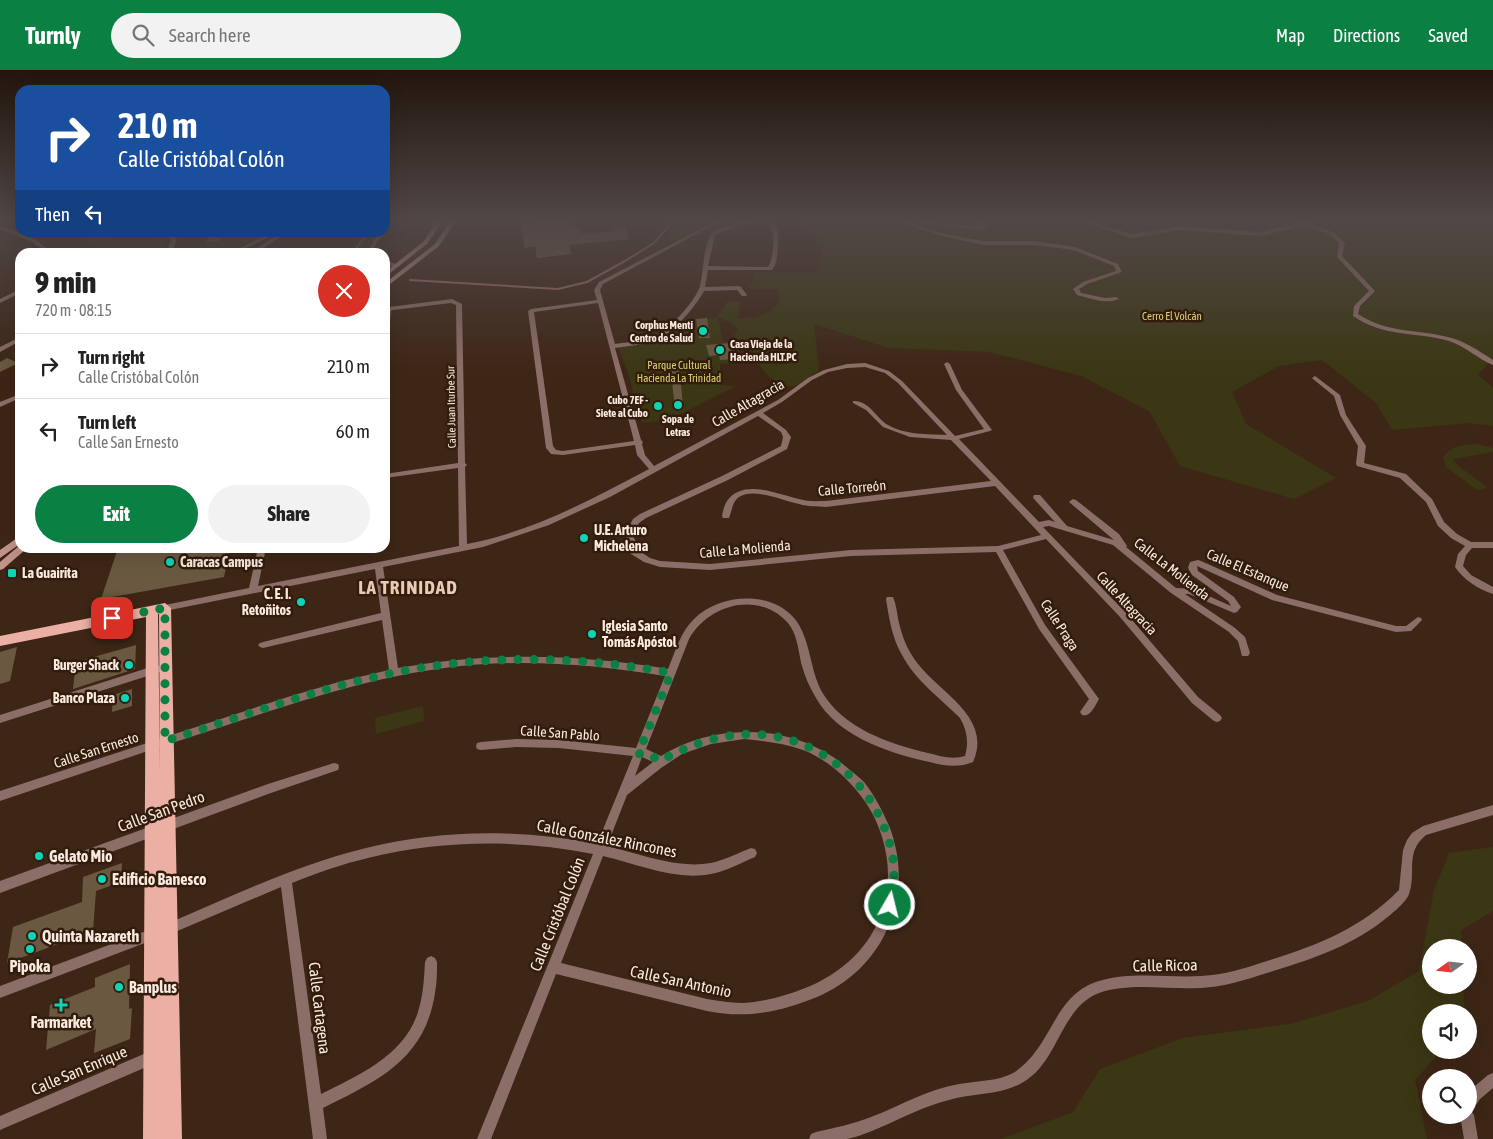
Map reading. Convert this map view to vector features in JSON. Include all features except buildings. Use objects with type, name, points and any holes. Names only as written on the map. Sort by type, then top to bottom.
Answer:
[{"type":"main road","points":[[390,282],[404,271]]},
{"type":"main road","points":[[0,555],[15,543]]},
{"type":"main road","points":[[0,567],[16,553]]},
{"type":"main road","points":[[0,641],[158,609],[160,932],[153,1057],[153,1139]]},
{"type":"main road","points":[[160,932],[171,1049],[172,1139]]},
{"type":"street","points":[[624,271],[601,283],[597,290],[614,346],[641,455],[653,470]]},
{"type":"street","points":[[614,346],[660,336],[698,298],[705,271]]},
{"type":"street","points":[[1116,299],[1106,300],[1079,294],[1076,290],[1085,283],[1119,271]]},
{"type":"street","points":[[1353,271],[1372,291],[1357,306],[1355,315],[1363,322],[1391,331],[1450,339],[1493,363]]},
{"type":"street","points":[[702,289],[739,288],[744,294]]},
{"type":"street","points":[[0,301],[15,294]]},
{"type":"street","name":"Calle Juan Iturbe Sur","points":[[390,310],[452,301],[459,304],[463,549]]},
{"type":"street","points":[[601,301],[531,311],[549,446],[554,452],[563,453],[639,442]]},
{"type":"street","points":[[0,350],[15,342]]},
{"type":"street","points":[[855,402],[891,429],[910,435],[955,438],[988,430],[959,390],[946,364]]},
{"type":"street","name":"Calle Altagracia","points":[[158,609],[463,549],[510,536],[563,516],[653,470],[758,414],[826,371],[847,366],[865,365],[894,376],[1123,615],[1195,700],[1217,718]]},
{"type":"street","points":[[1315,378],[1325,383],[1337,395],[1343,415],[1362,446],[1360,464],[1403,476],[1429,501],[1441,524],[1454,536],[1470,545],[1493,546]]},
{"type":"street","points":[[0,406],[15,398]]},
{"type":"street","name":"Calle La Molienda","points":[[758,414],[784,432],[787,437],[784,447],[725,478],[643,516],[636,522],[629,534],[634,552],[647,560],[660,564],[710,567],[851,553],[998,549],[1047,536]]},
{"type":"street","points":[[390,475],[463,465]]},
{"type":"street","name":"Calle Torreón","points":[[726,516],[727,503],[732,497],[749,492],[767,492],[800,502],[826,504],[997,483]]},
{"type":"street","points":[[1036,497],[1064,527]]},
{"type":"street","points":[[1073,502],[1116,536],[1126,550]]},
{"type":"street","name":"Calle La Molienda","points":[[1037,525],[1050,523],[1116,543],[1174,591],[1232,630],[1242,639],[1245,653]]},
{"type":"street","points":[[1470,545],[1462,554],[1459,568],[1468,577],[1493,591]]},
{"type":"street","name":"Calle Praga","points":[[998,549],[1042,627],[1094,699],[1085,712]]},
{"type":"street","points":[[253,590],[261,553]]},
{"type":"street","name":"Calle El Estanque","points":[[1174,591],[1190,591],[1228,608],[1234,610],[1237,607],[1231,599],[1195,573],[1192,568],[1198,562],[1274,598],[1396,629],[1408,629],[1418,620]]},
{"type":"street","points":[[379,566],[384,616],[394,673]]},
{"type":"street","name":"Calle Cristóbal Colón","points":[[484,1139],[686,636],[703,616],[727,605],[744,602],[762,603],[778,609],[792,620],[799,634],[816,690],[832,710],[852,728],[878,742],[901,750],[953,763],[963,763],[969,759],[974,744],[968,723],[963,715],[910,664],[898,639],[890,600]]},
{"type":"street","points":[[264,645],[384,616]]},
{"type":"street","name":"Calle San Ernesto","points":[[0,796],[306,695],[394,673],[429,667],[517,659],[616,664],[671,673]]},
{"type":"street","points":[[0,719],[158,669]]},
{"type":"street","name":"Calle San Antonio","points":[[553,967],[697,1003],[738,1009],[780,1003],[821,989],[841,978],[855,965],[877,936],[890,905],[894,870],[888,834],[872,801],[860,785],[833,761],[803,745],[771,736],[754,735],[736,735],[698,744],[657,764],[624,792]]},
{"type":"street","name":"Calle San Pablo","points":[[481,746],[516,743],[559,744],[638,754]]},
{"type":"street","points":[[638,754],[657,764]]},
{"type":"street","name":"Calle San Pedro","points":[[0,887],[334,767]]},
{"type":"street","name":"Calle Ricoa","points":[[816,1139],[870,1124],[949,1093],[1010,1081],[1035,1064],[1072,1005],[1094,989],[1122,982],[1184,983],[1220,980],[1246,974],[1344,939],[1380,916],[1404,893],[1408,851],[1410,842],[1416,836],[1423,831],[1493,810]]},
{"type":"street","name":"Calle González Rincones","points":[[160,932],[330,864],[368,853],[448,840],[520,838],[600,850],[678,868],[704,870],[723,866],[752,853]]},
{"type":"street","name":"Calle Cartagena","points":[[286,881],[320,1139]]},
{"type":"street","points":[[0,992],[160,932]]},
{"type":"street","points":[[316,1104],[382,1069],[399,1057],[425,1018],[432,986],[431,962]]},
{"type":"street","name":"Calle San Enrique","points":[[0,1123],[171,1049]]},
{"type":"street","points":[[1477,1092],[1493,1080]]},
{"type":"street","points":[[1468,1124],[1471,1139]]},
{"type":"green space","name":"Cerro El Volcán","points":[[1493,271],[1493,358],[1478,375],[1493,388],[1493,426],[1468,423],[1392,430],[1376,403],[1322,360],[1279,366],[1232,392],[1246,424],[1336,478],[1294,499],[1180,466],[1149,411],[1081,376],[990,352],[889,348],[814,324],[819,370],[797,385],[785,386],[779,384],[768,375],[748,345],[733,337],[738,330],[733,324],[718,317],[723,342],[736,341],[742,362],[720,364],[720,385],[736,386],[671,419],[642,423],[628,373],[618,347],[656,340],[680,320],[716,318],[728,301],[741,302],[737,318],[749,318],[765,314],[779,303],[778,289],[751,289],[749,285],[753,284],[753,272]]},
{"type":"green space","points":[[1477,444],[1493,448],[1493,452],[1453,459],[1456,464],[1488,488],[1477,490],[1446,467],[1443,458],[1453,448]]},
{"type":"green space","points":[[423,706],[424,721],[376,734],[375,718]]},
{"type":"green space","points":[[1493,847],[1493,911],[1461,930],[1462,939],[1425,939],[1434,890],[1449,853]]},
{"type":"green space","points":[[1422,955],[1422,994],[1463,994],[1464,1004],[1422,1004],[1422,1059],[1434,1059],[1425,1069],[1422,1069],[1422,1072],[1415,1080],[1422,1114],[1422,1124],[1424,1124],[1427,1139],[1001,1139],[1073,1112],[1100,1069],[1183,1038],[1290,1024],[1368,1001],[1419,971]]},
{"type":"waterway","points":[[410,280],[558,289],[587,282],[607,271]]},
{"type":"place","name":"Corphus Menti Centro de Salud","points":[[703,331]]},
{"type":"place","name":"Casa Vieja de la Hacienda HLT.PC","points":[[720,350]]},
{"type":"place","name":"Sopa de Letras","points":[[678,405]]},
{"type":"place","name":"Cubo 7EF - Siete al Cubo","points":[[658,406]]},
{"type":"place","name":"U.E. Arturo Michelena","points":[[584,538]]},
{"type":"place","name":"Caracas Campus","points":[[170,562]]},
{"type":"place","name":"La Guairita","points":[[12,573]]},
{"type":"place","name":"C. E. I. Retoñitos","points":[[301,602]]},
{"type":"place","name":"Iglesia Santo Tomás Apóstol","points":[[592,634]]},
{"type":"place","name":"Burger Shack","points":[[129,665]]},
{"type":"place","name":"Banco Plaza","points":[[125,698]]},
{"type":"place","name":"Gelato Mio","points":[[39,856]]},
{"type":"place","name":"Edificio Banesco","points":[[102,879]]},
{"type":"place","name":"Quinta Nazareth","points":[[32,936]]},
{"type":"place","name":"Pipoka","points":[[30,949]]},
{"type":"place","name":"Banplus","points":[[119,987]]},
{"type":"place","name":"Farmarket","points":[[61,1005]]},
{"type":"district","name":"LA TRINIDAD","points":[[408,587]]},
{"type":"route","points":[[112,618],[165,608],[165,741],[306,695],[394,673],[429,667],[494,660],[579,660],[625,664],[671,673],[638,754],[647,753],[660,761],[698,744],[736,735],[771,736],[803,745],[819,752],[847,772],[860,785],[881,817],[892,850],[894,870],[890,905]]},
{"type":"park label","name":"Parque Cultural Hacienda La Trinidad","points":[[679,371]]}]
